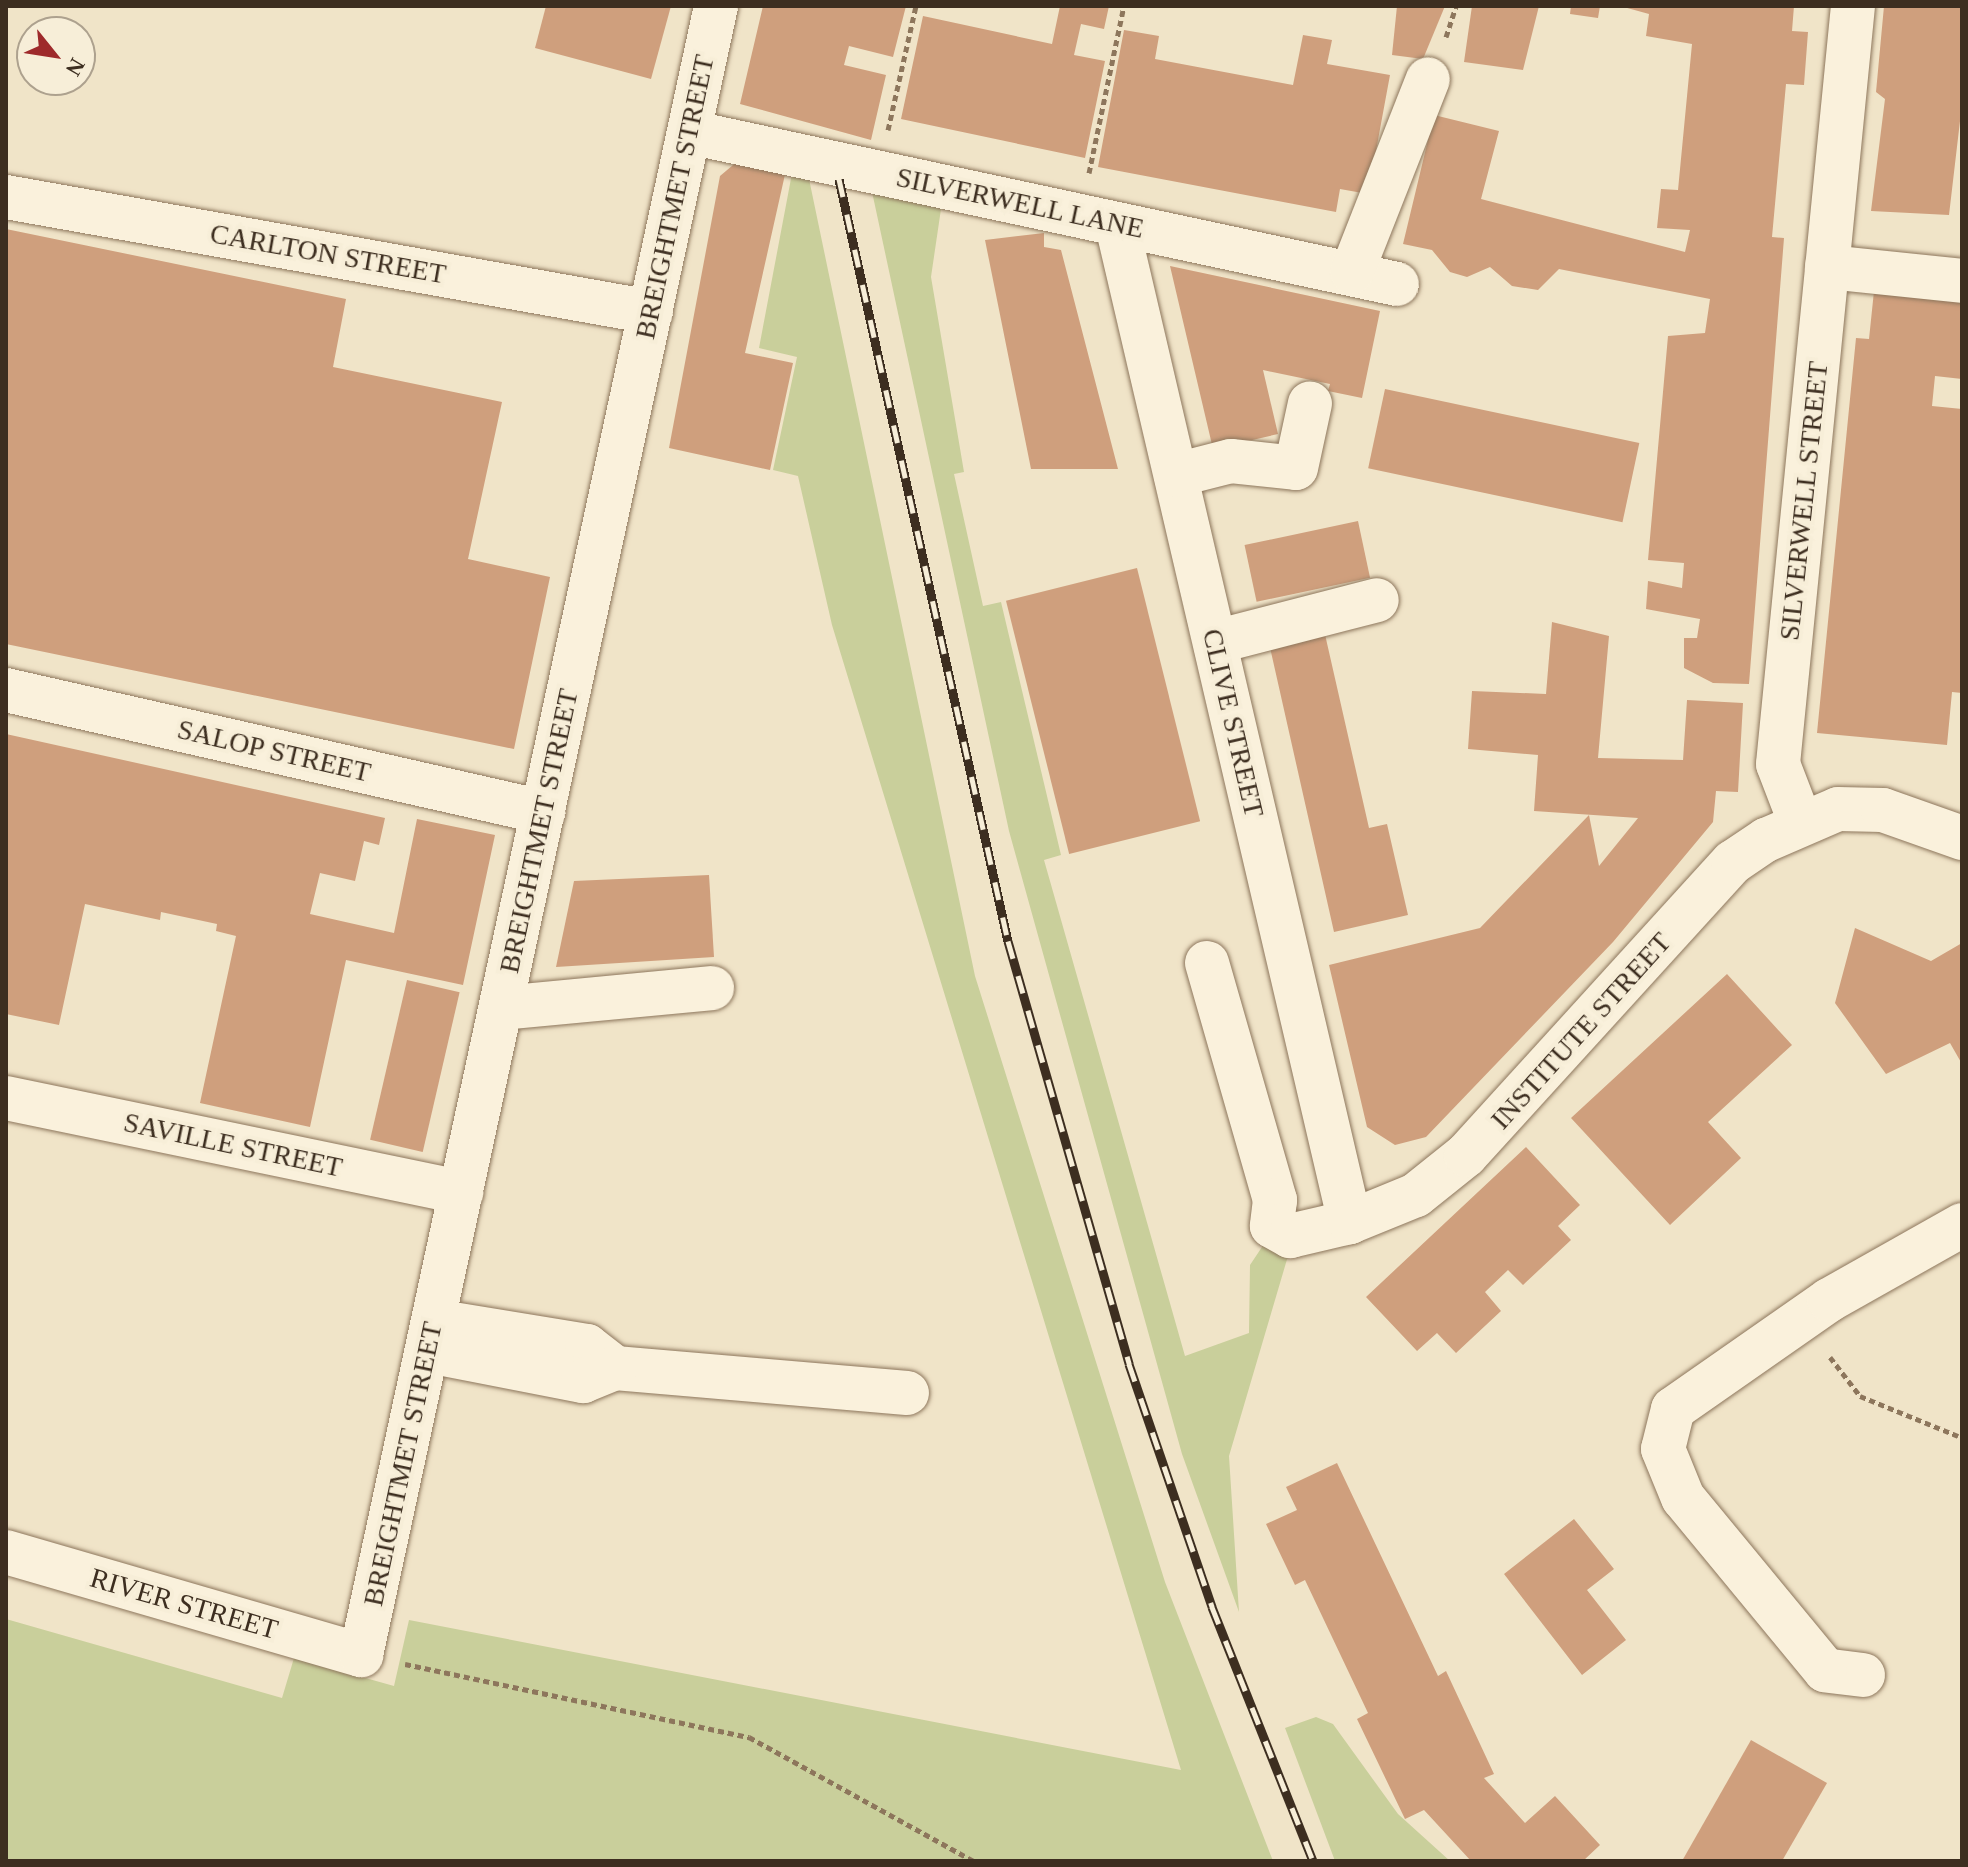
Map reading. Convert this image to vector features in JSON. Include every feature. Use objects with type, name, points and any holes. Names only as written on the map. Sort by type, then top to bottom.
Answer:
[{"type":"street","name":"BREIGHTMET STREET","points":[[361,1655],[716,6]]},
{"type":"street","name":"SILVERWELL STREET","points":[[1801,824],[1778,764],[1853,6]]},
{"type":"street","points":[[1352,272],[1428,79]]},
{"type":"street","name":"SILVERWELL LANE","points":[[689,132],[1397,284]]},
{"type":"street","name":"CARLTON STREET","points":[[6,197],[651,312]]},
{"type":"street","name":"CLIVE STREET","points":[[1100,221],[1176,475],[1350,1222]]},
{"type":"street","points":[[1827,267],[1962,281]]},
{"type":"street","points":[[1176,475],[1231,461],[1296,468],[1310,403]]},
{"type":"street","points":[[1215,642],[1377,600]]},
{"type":"street","name":"SALOP STREET","points":[[6,690],[543,812]]},
{"type":"street","points":[[1801,824],[1838,809],[1883,810],[1962,838]]},
{"type":"street","name":"INSTITUTE STREET","points":[[1207,963],[1275,1200],[1272,1226],[1290,1236],[1350,1222],[1416,1195],[1466,1155],[1733,862],[1801,824]]},
{"type":"street","points":[[501,1008],[712,988]]},
{"type":"street","name":"SAVILLE STREET","points":[[6,1098],[461,1192]]},
{"type":"street","points":[[1863,1675],[1825,1670],[1683,1498],[1663,1449],[1673,1409],[1806,1316],[1962,1225]]},
{"type":"street","points":[[431,1336],[475,1343],[587,1346],[615,1368],[907,1393]]},
{"type":"street","name":"RIVER STREET","points":[[6,1552],[361,1655]]},
{"type":"path","points":[[878,172],[916,6]]},
{"type":"path","points":[[1100,221],[1124,6]]},
{"type":"path","points":[[1806,1316],[1860,1396],[1958,1436]]},
{"type":"path","points":[[361,1655],[749,1737],[974,1861]]},
{"type":"green space","points":[[793,168],[808,174],[975,976],[1165,1582],[1273,1861],[6,1861],[6,1619],[282,1698],[294,1658],[394,1686],[409,1620],[1181,1770],[832,625],[798,476],[773,470],[797,357],[759,348]]},
{"type":"green space","points":[[871,187],[939,201],[941,209],[931,277],[964,472],[954,474],[983,606],[1001,602],[1061,855],[1044,860],[1185,1356],[1249,1333],[1250,1265],[1264,1244],[1288,1256],[1229,1456],[1239,1612],[1182,1454],[1009,831]]},
{"type":"green space","points":[[1316,1717],[1333,1724],[1398,1814],[1450,1861],[1335,1861],[1285,1728]]},
{"type":"building","points":[[546,6],[671,6],[651,79],[535,48]]},
{"type":"building","points":[[763,6],[906,6],[893,57],[849,46],[844,65],[886,75],[871,140],[740,104]]},
{"type":"building","points":[[1060,6],[1109,6],[1104,29],[1081,24],[1074,55],[1105,61],[1085,158],[901,119],[923,16],[1052,44]]},
{"type":"building","points":[[1397,6],[1445,6],[1423,59],[1392,55]]},
{"type":"building","points":[[1472,6],[1539,6],[1523,70],[1464,62]]},
{"type":"building","points":[[1571,6],[1600,6],[1598,18],[1570,14]]},
{"type":"building","points":[[1620,6],[1794,6],[1792,31],[1808,32],[1804,85],[1786,84],[1772,237],[1784,238],[1749,684],[1713,683],[1684,668],[1684,638],[1697,638],[1700,619],[1646,609],[1648,581],[1682,588],[1684,563],[1648,560],[1668,336],[1705,333],[1710,299],[1559,269],[1538,290],[1512,286],[1490,267],[1467,277],[1450,272],[1432,250],[1403,244],[1434,115],[1499,131],[1481,199],[1685,252],[1690,230],[1657,228],[1661,189],[1678,190],[1692,44],[1646,36],[1649,14]]},
{"type":"building","points":[[1884,6],[1962,6],[1962,104],[1949,215],[1871,211],[1885,99],[1876,92]]},
{"type":"building","points":[[1124,30],[1159,36],[1155,59],[1293,85],[1303,35],[1332,40],[1327,64],[1390,75],[1368,194],[1340,189],[1336,212],[1098,167]]},
{"type":"building","points":[[739,160],[786,170],[745,353],[793,363],[770,470],[669,448],[720,176]]},
{"type":"building","points":[[6,229],[346,299],[333,367],[502,402],[468,559],[550,577],[514,749],[6,644]]},
{"type":"building","points":[[1044,233],[1044,247],[1061,250],[1118,469],[1031,469],[985,240]]},
{"type":"building","points":[[1170,266],[1380,311],[1362,398],[1328,391],[1330,384],[1263,370],[1278,434],[1213,449]]},
{"type":"building","points":[[1874,291],[1962,300],[1962,379],[1935,376],[1932,406],[1962,409],[1962,693],[1952,692],[1947,745],[1817,733],[1856,338],[1869,339]]},
{"type":"building","points":[[1385,389],[1639,443],[1622,522],[1368,468]]},
{"type":"building","points":[[1358,521],[1370,578],[1257,602],[1245,545]]},
{"type":"building","points":[[1137,568],[1200,821],[1069,854],[1006,601]]},
{"type":"building","points":[[1552,622],[1609,636],[1598,758],[1683,760],[1687,700],[1743,703],[1738,792],[1716,791],[1713,822],[1613,942],[1426,1137],[1395,1145],[1367,1127],[1329,965],[1480,928],[1589,815],[1599,866],[1638,818],[1534,811],[1538,755],[1468,749],[1472,691],[1546,694]]},
{"type":"building","points":[[1324,630],[1369,828],[1387,824],[1408,915],[1334,932],[1269,643]]},
{"type":"building","points":[[6,734],[385,818],[379,845],[364,841],[355,881],[320,873],[310,914],[394,933],[417,819],[495,835],[463,985],[346,960],[310,1127],[200,1103],[236,936],[216,931],[217,924],[161,912],[160,920],[85,904],[59,1025],[6,1014]]},
{"type":"building","points":[[709,875],[714,957],[556,967],[574,881]]},
{"type":"building","points":[[1855,928],[1931,961],[1962,943],[1962,1064],[1950,1043],[1886,1074],[1835,1003]]},
{"type":"building","points":[[1727,974],[1792,1045],[1708,1122],[1741,1158],[1670,1225],[1571,1118]]},
{"type":"building","points":[[407,980],[460,992],[423,1152],[370,1140]]},
{"type":"building","points":[[1526,1147],[1580,1205],[1558,1226],[1571,1240],[1523,1285],[1508,1270],[1485,1292],[1501,1311],[1456,1353],[1437,1333],[1417,1351],[1366,1297]]},
{"type":"building","points":[[1337,1463],[1438,1676],[1446,1671],[1494,1774],[1484,1778],[1525,1823],[1555,1796],[1600,1845],[1583,1861],[1471,1861],[1424,1810],[1405,1819],[1357,1719],[1368,1713],[1305,1580],[1295,1585],[1266,1524],[1297,1510],[1286,1487]]},
{"type":"building","points":[[1574,1519],[1614,1569],[1587,1590],[1626,1640],[1582,1675],[1504,1574]]},
{"type":"building","points":[[1751,1740],[1827,1783],[1782,1861],[1682,1861]]},
{"type":"railway","points":[[839,179],[1008,941],[1129,1364],[1212,1607],[1313,1861]]}]
